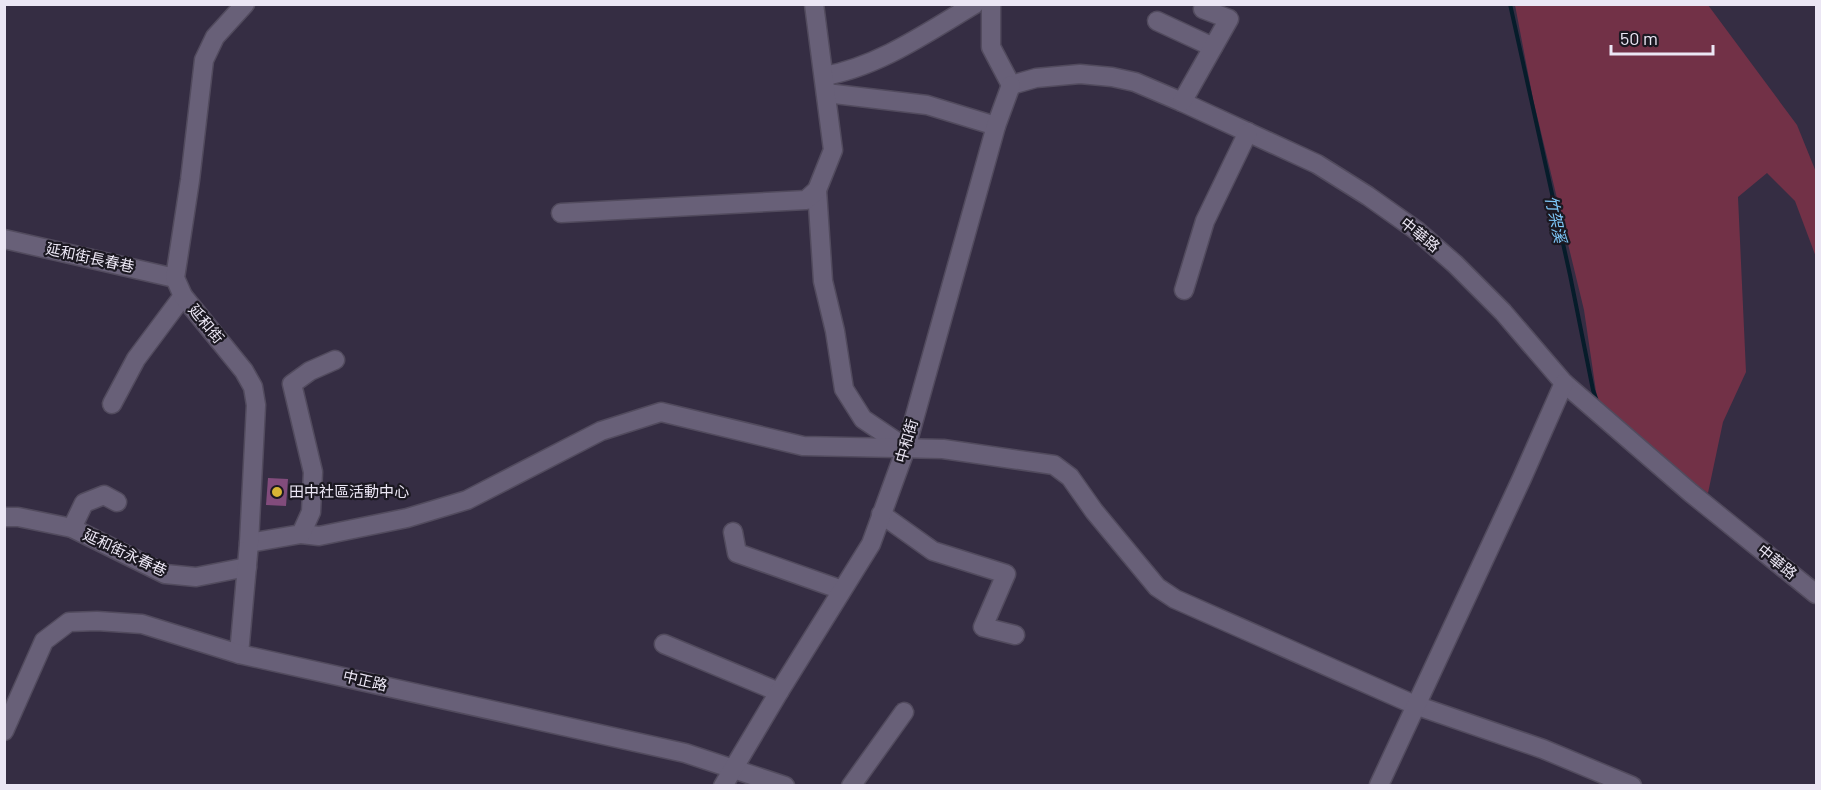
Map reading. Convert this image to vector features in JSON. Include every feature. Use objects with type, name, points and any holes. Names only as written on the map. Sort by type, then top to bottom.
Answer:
[{"type":"street","points":[[175,278],[190,180],[204,60],[215,37],[245,4]]},
{"type":"street","points":[[814,4],[833,150],[817,190],[823,281],[835,331],[844,389],[863,419],[906,448]]},
{"type":"street","points":[[825,84],[898,48],[975,4]]},
{"type":"street","points":[[991,4],[991,47],[1011,85]]},
{"type":"street","points":[[1182,102],[1229,19],[1203,9],[1204,4]]},
{"type":"street","points":[[1157,21],[1213,47]]},
{"type":"street","name":"中華路","points":[[1011,85],[1036,78],[1080,74],[1112,76],[1135,82],[1317,164],[1368,196],[1416,230],[1455,264],[1503,312],[1564,383],[1691,492],[1816,594]]},
{"type":"street","points":[[825,84],[927,105],[996,126]]},
{"type":"street","name":"中和街","points":[[723,786],[778,692],[871,544],[906,448],[996,126],[1011,85]]},
{"type":"street","points":[[1184,290],[1205,221],[1248,132]]},
{"type":"street","points":[[561,213],[806,200],[817,190]]},
{"type":"street","name":"延和街長春巷","points":[[4,239],[175,278]]},
{"type":"street","name":"延和街","points":[[175,278],[183,296],[244,371],[253,387],[256,405],[249,543],[239,654]]},
{"type":"street","points":[[112,404],[136,359],[183,296]]},
{"type":"street","points":[[302,534],[311,512],[313,472],[292,384],[310,371],[335,360]]},
{"type":"street","points":[[1379,785],[1564,383]]},
{"type":"street","points":[[249,543],[302,534],[319,536],[407,518],[467,500],[601,431],[661,412],[803,446],[943,449],[1054,465],[1070,477],[1094,511],[1157,587],[1175,600],[1414,705],[1543,748],[1632,786]]},
{"type":"street","points":[[72,528],[84,503],[105,495],[117,502]]},
{"type":"street","points":[[881,514],[933,551],[1006,574],[983,627],[1015,635]]},
{"type":"street","name":"延和街永春巷","points":[[4,517],[18,517],[72,528],[165,574],[196,577],[247,567]]},
{"type":"street","points":[[733,532],[737,553],[842,590]]},
{"type":"street","name":"中正路","points":[[4,731],[44,641],[69,622],[142,624],[239,654],[686,753],[785,786]]},
{"type":"street","points":[[664,644],[778,692]]},
{"type":"street","points":[[851,786],[904,712]]},
{"type":"shaded area","points":[[1515,5],[1708,5],[1797,125],[1816,172],[1816,257],[1795,201],[1767,173],[1738,197],[1746,372],[1723,422],[1708,493],[1680,473],[1598,405],[1584,310],[1533,99]]},
{"type":"building","name":"田中社區活動中心","points":[[268,478],[288,479],[286,506],[266,505]]},
{"type":"waterway","name":"竹架溪","points":[[1510,4],[1593,390],[1598,404]]},
{"type":"place","name":"田中社區活動中心","points":[[277,492]]}]
